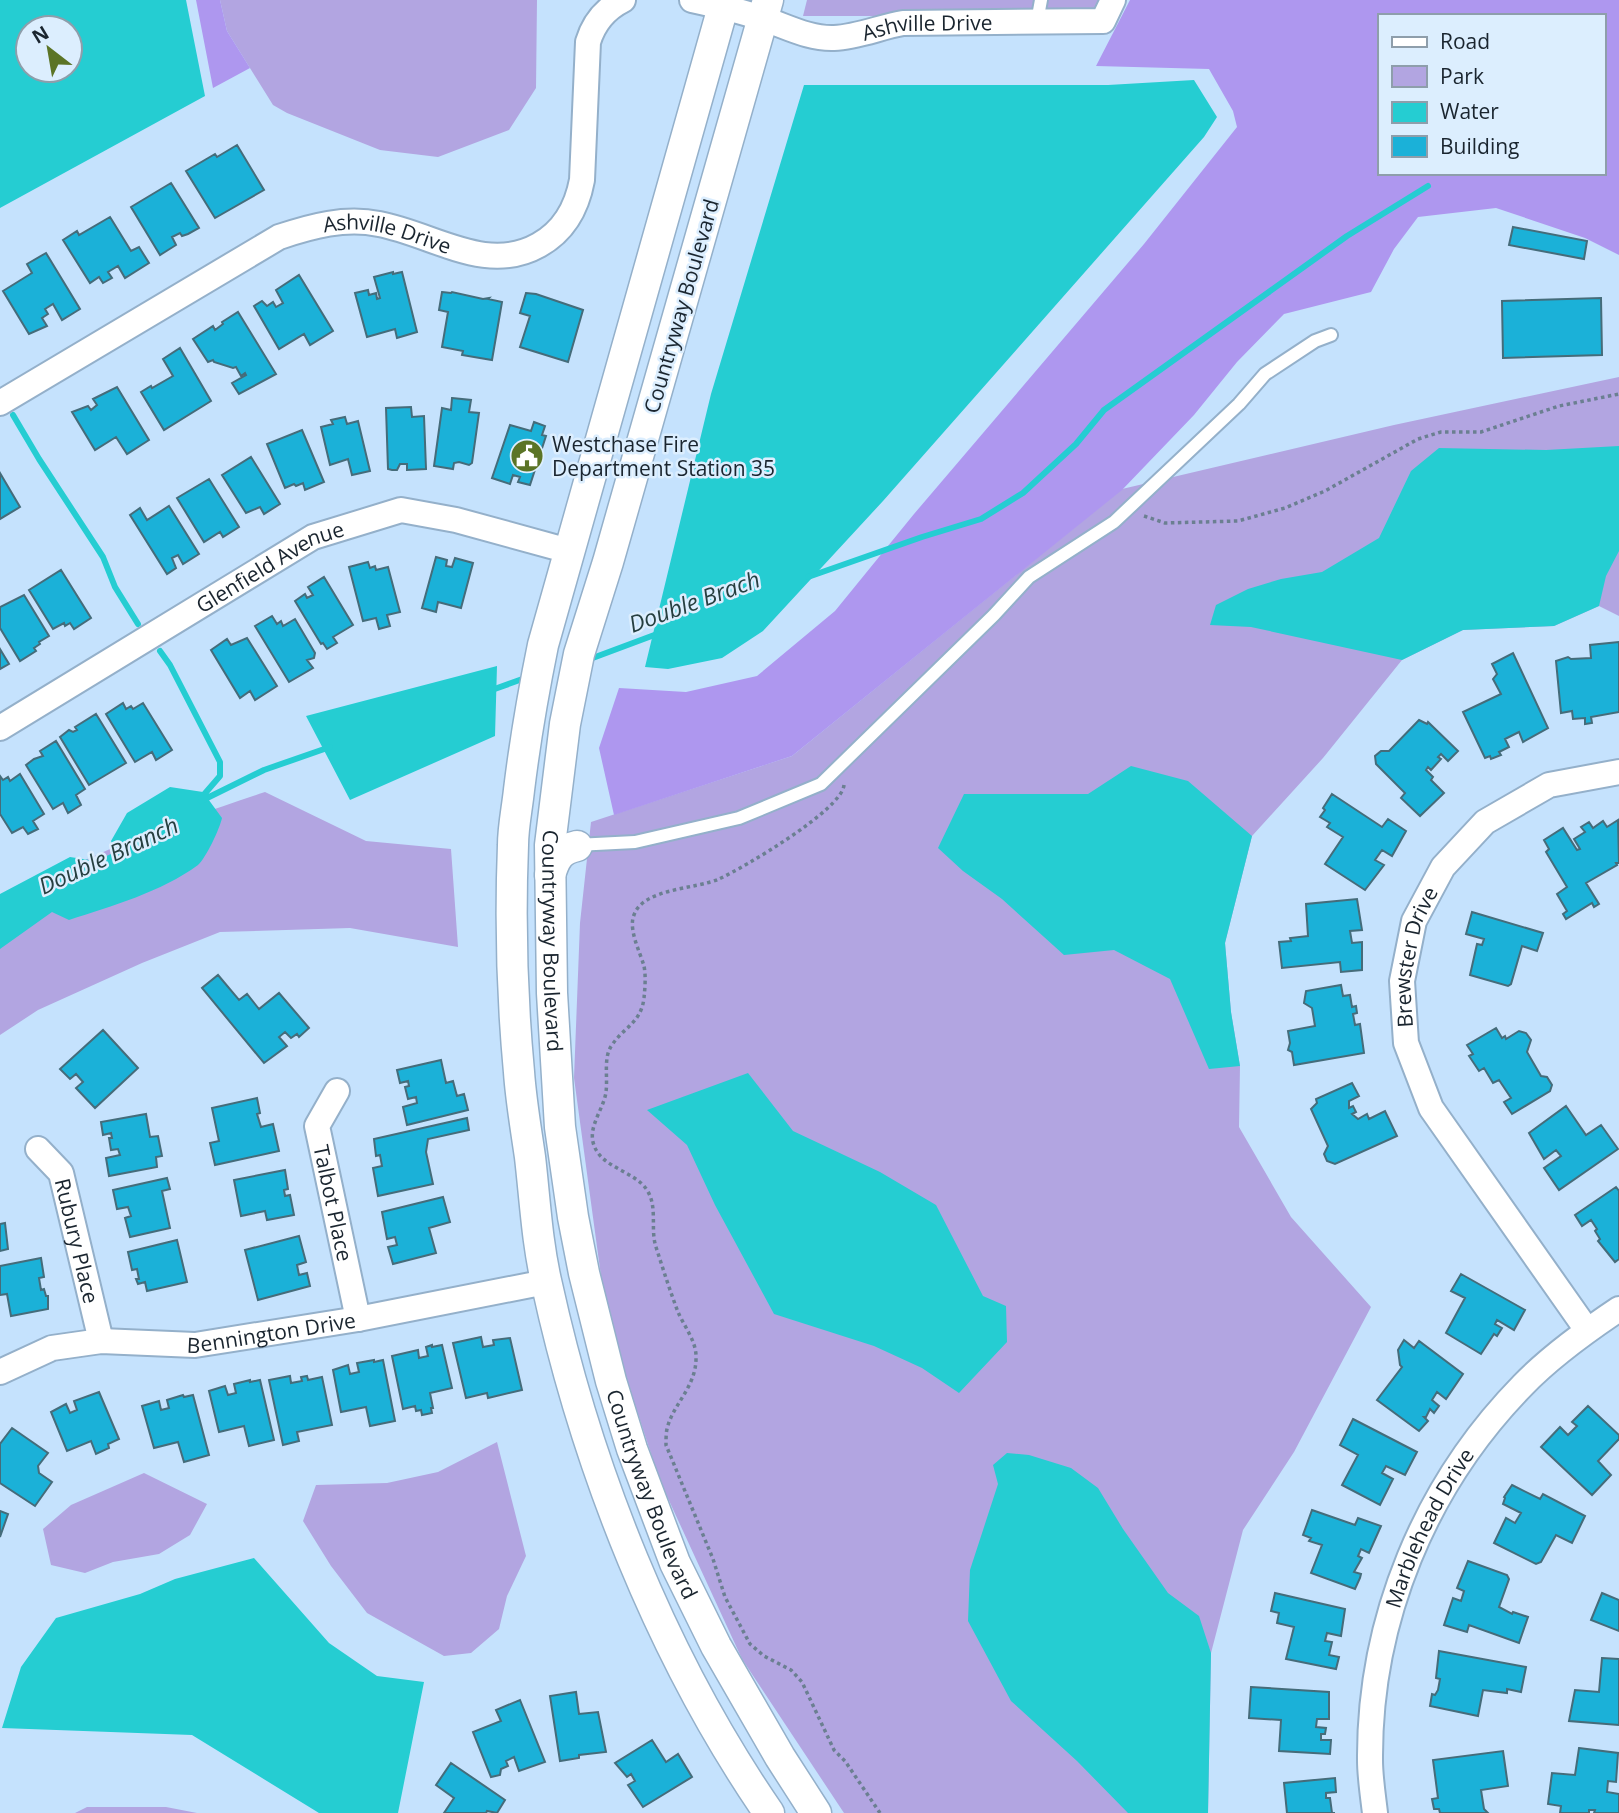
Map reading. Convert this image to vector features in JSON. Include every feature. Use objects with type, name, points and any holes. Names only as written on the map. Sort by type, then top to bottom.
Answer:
[{"type":"street","name":"Ashville Drive","points":[[0,403],[279,237],[316,224],[377,223],[482,256],[506,257],[527,252],[547,240],[561,228],[579,196],[582,180],[587,42],[601,15],[623,0]]},
{"type":"street","name":"Ashville Drive","points":[[692,0],[765,9],[807,34],[831,38],[855,36],[880,27],[903,23],[1039,11],[1103,21],[1114,0]]},
{"type":"street","name":"Countryway Boulevard","points":[[724,3],[543,645],[528,718],[513,843],[514,994],[519,1073],[546,1282],[572,1392],[641,1579],[689,1676],[745,1778],[769,1813]]},
{"type":"street","name":"Countryway Boulevard","points":[[765,9],[608,562],[579,654],[565,724],[550,845],[552,993],[560,1127],[584,1273],[611,1381],[632,1449],[675,1563],[716,1646],[780,1758],[816,1813]]},
{"type":"street","name":"Glenfield Avenue","points":[[0,728],[313,537],[401,510],[456,520],[569,551]]},
{"type":"street","points":[[569,551],[608,562]]},
{"type":"street","name":"Brewster Drive","points":[[1587,1330],[1431,1108],[1406,1043],[1402,981],[1414,921],[1443,867],[1485,822],[1549,785],[1619,772]]},
{"type":"street","points":[[551,875],[558,854],[566,848],[577,846]]},
{"type":"street","name":"Talbot Place","points":[[337,1091],[317,1126],[358,1319]]},
{"type":"street","name":"Rubury Place","points":[[38,1150],[61,1173],[101,1341]]},
{"type":"street","points":[[546,1282],[584,1273]]},
{"type":"street","name":"Bennington Drive","points":[[0,1372],[52,1348],[101,1341],[195,1345],[358,1319],[546,1282]]},
{"type":"street","name":"Marblehead Drive","points":[[1375,1813],[1370,1760],[1376,1674],[1394,1594],[1428,1514],[1471,1445],[1523,1384],[1587,1330],[1619,1309]]},
{"type":"lane","points":[[555,808],[563,835],[577,846],[635,842],[739,818],[821,784],[994,615],[1029,577],[1114,522],[1239,404],[1265,374],[1315,341],[1331,335]]},
{"type":"path","points":[[1130,507],[1149,519],[1165,523],[1238,521],[1285,508],[1325,491],[1418,439],[1441,432],[1481,432],[1559,405],[1619,394]]},
{"type":"path","points":[[840,766],[844,780],[843,791],[828,808],[800,830],[718,880],[651,898],[635,911],[632,921],[645,970],[644,999],[633,1026],[610,1047],[606,1073],[607,1091],[593,1132],[593,1143],[598,1154],[612,1166],[641,1182],[649,1193],[653,1203],[652,1236],[673,1299],[697,1354],[693,1379],[667,1427],[666,1444],[709,1548],[725,1597],[750,1644],[764,1656],[791,1670],[802,1682],[834,1750],[845,1761],[880,1813]]},
{"type":"green space","points":[[220,0],[537,0],[536,88],[509,130],[438,157],[380,150],[273,105],[227,31]]},
{"type":"green space","points":[[807,0],[1101,0],[1096,9],[902,11],[876,16],[803,16]]},
{"type":"green space","points":[[1619,377],[1619,616],[1599,606],[1554,626],[1463,630],[1402,660],[1323,758],[1252,836],[1225,943],[1231,1012],[1240,1066],[1239,1127],[1291,1217],[1371,1307],[1294,1452],[1243,1530],[1211,1653],[1208,1813],[844,1813],[742,1659],[660,1481],[607,1320],[574,1078],[580,923],[591,822],[792,756],[1122,489],[1394,425]]},
{"type":"green space","points":[[265,792],[366,841],[451,849],[458,947],[350,928],[220,932],[142,963],[38,1010],[0,1035],[0,904],[96,855],[197,815]]},
{"type":"green space","points":[[497,1442],[526,1556],[507,1596],[499,1629],[471,1653],[444,1656],[367,1613],[331,1566],[303,1521],[316,1485],[387,1483],[438,1472]]},
{"type":"green space","points":[[144,1473],[207,1504],[190,1535],[159,1554],[113,1562],[85,1573],[51,1565],[43,1529],[71,1505]]},
{"type":"green space","points":[[87,1807],[166,1807],[197,1813],[75,1813]]},
{"type":"shaded area","points":[[196,0],[220,0],[227,31],[250,68],[213,88]]},
{"type":"shaded area","points":[[1130,0],[1619,0],[1619,255],[1585,238],[1496,208],[1418,217],[1394,249],[1371,292],[1284,314],[1237,362],[1194,415],[1122,490],[792,756],[614,815],[599,748],[619,688],[686,692],[757,676],[835,611],[1144,244],[1237,127],[1233,111],[1209,69],[1096,66]]},
{"type":"water","points":[[0,0],[186,0],[205,96],[0,208]]},
{"type":"water","points":[[1194,80],[1217,117],[1204,137],[883,501],[763,631],[722,658],[668,669],[645,667],[711,394],[804,85],[1108,85]]},
{"type":"water","points":[[1619,446],[1619,551],[1606,576],[1599,606],[1554,626],[1463,630],[1402,660],[1251,627],[1210,625],[1216,605],[1248,589],[1281,579],[1322,572],[1379,538],[1411,471],[1439,448],[1546,450]]},
{"type":"water","points":[[497,666],[495,736],[350,800],[306,716]]},
{"type":"water","points":[[1131,766],[1188,781],[1252,836],[1225,943],[1231,1012],[1240,1066],[1209,1069],[1170,979],[1114,950],[1064,955],[1002,899],[963,871],[938,848],[964,794],[1088,794]]},
{"type":"water","points":[[170,787],[203,792],[222,818],[212,843],[198,865],[152,891],[119,904],[69,920],[52,912],[0,949],[0,894],[70,857],[96,861],[115,852],[111,841],[127,813]]},
{"type":"water","points":[[748,1073],[793,1131],[880,1172],[936,1205],[983,1296],[1006,1306],[1007,1342],[959,1393],[922,1368],[874,1346],[774,1314],[715,1205],[687,1145],[647,1110]]},
{"type":"water","points":[[1007,1453],[1029,1455],[1071,1468],[1098,1488],[1168,1593],[1199,1616],[1211,1653],[1208,1813],[1128,1813],[1077,1761],[1011,1701],[968,1621],[970,1570],[998,1484],[993,1465]]},
{"type":"water","points":[[254,1558],[329,1643],[377,1676],[424,1682],[398,1813],[319,1813],[192,1735],[2,1728],[21,1667],[56,1618],[140,1594],[175,1579]]},
{"type":"building","points":[[237,145],[264,190],[215,218],[186,171]]},
{"type":"building","points":[[171,183],[199,228],[182,236],[180,233],[172,237],[176,245],[160,255],[131,207]]},
{"type":"building","points":[[110,217],[131,251],[139,247],[149,263],[125,278],[118,266],[108,272],[112,278],[103,283],[99,277],[90,283],[63,240],[77,231],[79,235]]},
{"type":"building","points":[[1513,227],[1587,241],[1584,259],[1509,245]]},
{"type":"building","points":[[46,253],[80,309],[62,320],[53,304],[45,309],[48,314],[42,318],[47,326],[29,334],[3,291],[32,273],[27,264]]},
{"type":"building","points":[[402,272],[417,332],[397,338],[395,329],[367,337],[355,293],[368,290],[369,295],[376,293],[377,299],[380,298],[374,277]]},
{"type":"building","points":[[299,275],[333,331],[310,345],[304,334],[279,349],[254,306],[262,301],[267,306],[273,302],[276,307],[283,303],[276,290]]},
{"type":"building","points":[[442,292],[502,302],[492,360],[462,355],[463,351],[442,347],[448,312],[439,310]]},
{"type":"building","points":[[526,293],[583,310],[568,362],[520,347],[530,316],[520,313]]},
{"type":"building","points":[[1601,298],[1602,355],[1503,358],[1502,301]]},
{"type":"building","points":[[238,312],[276,374],[239,394],[232,383],[246,375],[245,373],[241,376],[236,367],[213,360],[208,362],[193,339],[213,326],[215,330]]},
{"type":"building","points":[[180,348],[211,401],[164,430],[141,392],[173,376],[163,359]]},
{"type":"building","points":[[117,387],[149,440],[127,454],[116,437],[95,450],[72,412],[88,406],[91,410],[97,405],[93,399]]},
{"type":"building","points":[[452,398],[471,400],[469,412],[479,413],[472,463],[454,463],[453,469],[434,466],[442,408],[451,410]]},
{"type":"building","points":[[411,407],[412,417],[424,416],[426,469],[407,470],[407,464],[400,464],[397,470],[388,469],[386,408]]},
{"type":"building","points":[[345,417],[347,424],[358,421],[370,471],[352,475],[348,459],[330,465],[321,427],[333,424],[331,420]]},
{"type":"building","points":[[534,422],[545,426],[542,435],[546,436],[530,485],[518,482],[520,477],[513,475],[510,484],[492,478],[510,425],[531,431]]},
{"type":"building","points":[[302,430],[324,482],[305,490],[303,483],[285,488],[267,444]]},
{"type":"building","points":[[251,457],[280,504],[264,514],[260,507],[246,513],[222,475]]},
{"type":"building","points":[[0,473],[20,507],[0,519]]},
{"type":"building","points":[[209,479],[239,527],[223,537],[220,532],[204,542],[177,498]]},
{"type":"building","points":[[169,506],[199,554],[183,564],[178,555],[172,558],[176,568],[167,574],[130,515],[140,508],[147,520]]},
{"type":"building","points":[[436,557],[447,560],[446,566],[452,567],[455,558],[473,563],[461,608],[438,602],[436,612],[422,608]]},
{"type":"building","points":[[368,562],[370,568],[375,566],[376,570],[388,567],[400,612],[387,615],[390,626],[379,629],[376,618],[363,621],[349,567]]},
{"type":"building","points":[[61,570],[91,618],[74,629],[70,623],[65,626],[64,623],[53,629],[29,590]]},
{"type":"building","points":[[324,577],[353,625],[333,637],[337,643],[327,649],[321,644],[295,601],[305,594],[307,598],[313,595],[308,587]]},
{"type":"building","points":[[24,595],[49,636],[39,642],[34,648],[36,651],[20,661],[0,628],[0,607]]},
{"type":"building","points":[[272,616],[277,624],[281,621],[283,626],[295,619],[315,653],[314,658],[307,660],[313,668],[289,682],[255,626]]},
{"type":"building","points":[[247,638],[277,686],[255,700],[250,691],[240,698],[211,650],[227,639],[231,645]]},
{"type":"building","points":[[1619,642],[1619,712],[1591,717],[1592,723],[1585,724],[1585,718],[1573,719],[1572,711],[1561,713],[1556,661],[1568,657],[1591,658],[1590,645]]},
{"type":"building","points":[[0,649],[9,664],[0,669]]},
{"type":"building","points":[[1513,653],[1548,728],[1523,742],[1519,732],[1505,739],[1509,747],[1499,752],[1501,755],[1485,758],[1463,712],[1501,694],[1493,679],[1497,674],[1492,664]]},
{"type":"building","points":[[123,703],[126,709],[131,706],[133,709],[143,703],[172,750],[156,760],[152,752],[135,762],[106,714]]},
{"type":"building","points":[[96,714],[126,763],[89,785],[60,737],[69,730],[77,730],[75,727]]},
{"type":"building","points":[[1419,720],[1427,724],[1428,722],[1458,751],[1448,761],[1441,754],[1438,757],[1441,759],[1431,770],[1428,767],[1426,770],[1433,777],[1431,780],[1444,793],[1420,816],[1401,798],[1405,793],[1376,764],[1375,756],[1381,751],[1389,751]]},
{"type":"building","points":[[56,741],[85,789],[76,795],[81,805],[68,813],[63,803],[53,809],[26,765],[43,756],[40,751]]},
{"type":"building","points":[[20,774],[44,814],[33,821],[38,829],[28,834],[23,827],[12,833],[0,814],[0,776],[3,780],[8,777],[10,781]]},
{"type":"building","points":[[1332,794],[1382,827],[1388,819],[1406,831],[1392,856],[1382,850],[1375,860],[1384,865],[1365,890],[1325,864],[1343,837],[1327,827],[1330,823],[1320,817]]},
{"type":"building","points":[[1618,820],[1619,863],[1586,883],[1599,904],[1594,907],[1592,903],[1566,919],[1563,914],[1567,911],[1557,894],[1567,887],[1546,852],[1549,849],[1544,840],[1563,828],[1577,850],[1580,849],[1574,839],[1585,832],[1581,827],[1589,822],[1593,828],[1603,821],[1607,827]]},
{"type":"building","points":[[1357,899],[1362,930],[1350,931],[1352,943],[1362,942],[1362,970],[1341,972],[1340,962],[1282,968],[1279,942],[1308,936],[1306,904]]},
{"type":"building","points":[[1472,912],[1543,933],[1537,951],[1522,946],[1511,984],[1508,986],[1470,975],[1477,944],[1482,945],[1484,939],[1466,934]]},
{"type":"building","points":[[218,975],[239,1000],[247,994],[259,1009],[279,993],[309,1028],[299,1037],[297,1034],[291,1038],[285,1032],[279,1037],[287,1046],[264,1063],[202,988]]},
{"type":"building","points":[[1341,985],[1343,996],[1350,995],[1352,1007],[1356,1006],[1357,1013],[1353,1014],[1355,1025],[1360,1024],[1364,1053],[1294,1065],[1292,1052],[1288,1050],[1288,1031],[1315,1026],[1312,1008],[1304,1003],[1306,991]]},
{"type":"building","points":[[1496,1028],[1502,1038],[1505,1036],[1506,1039],[1519,1031],[1526,1033],[1531,1040],[1527,1052],[1541,1076],[1547,1077],[1552,1085],[1550,1091],[1512,1114],[1504,1102],[1511,1098],[1499,1080],[1493,1083],[1484,1068],[1479,1071],[1469,1056],[1473,1054],[1467,1045]]},
{"type":"building","points":[[103,1030],[138,1068],[95,1108],[76,1088],[83,1082],[76,1074],[70,1079],[60,1069]]},
{"type":"building","points":[[441,1060],[446,1083],[453,1081],[457,1096],[464,1094],[468,1110],[407,1125],[403,1107],[417,1103],[416,1097],[408,1099],[405,1087],[409,1086],[408,1081],[400,1083],[397,1070]]},
{"type":"building","points":[[1352,1083],[1359,1096],[1349,1101],[1349,1108],[1353,1106],[1356,1112],[1352,1114],[1358,1119],[1367,1114],[1369,1119],[1385,1111],[1397,1136],[1335,1164],[1327,1161],[1324,1154],[1328,1146],[1311,1109],[1317,1103],[1316,1099]]},
{"type":"building","points":[[257,1098],[260,1113],[257,1114],[261,1127],[273,1124],[279,1151],[215,1165],[210,1143],[219,1141],[212,1108]]},
{"type":"building","points":[[1566,1106],[1586,1135],[1601,1125],[1618,1149],[1559,1190],[1544,1168],[1561,1156],[1556,1150],[1544,1159],[1529,1133]]},
{"type":"building","points":[[146,1114],[150,1137],[158,1136],[162,1156],[156,1157],[157,1167],[109,1176],[106,1158],[120,1155],[118,1149],[111,1150],[111,1133],[103,1135],[101,1122]]},
{"type":"building","points":[[467,1118],[469,1130],[428,1139],[426,1152],[433,1184],[378,1196],[373,1168],[382,1166],[380,1155],[376,1156],[374,1139]]},
{"type":"building","points":[[285,1170],[288,1189],[284,1190],[285,1196],[290,1195],[294,1215],[267,1220],[265,1211],[241,1216],[234,1180]]},
{"type":"building","points":[[167,1178],[170,1189],[162,1191],[170,1228],[130,1237],[125,1218],[131,1216],[128,1207],[117,1209],[113,1190]]},
{"type":"building","points":[[1616,1187],[1619,1191],[1619,1259],[1615,1262],[1598,1241],[1600,1239],[1595,1231],[1597,1229],[1591,1220],[1582,1226],[1575,1215]]},
{"type":"building","points":[[443,1197],[450,1222],[429,1228],[436,1253],[393,1264],[388,1247],[397,1245],[395,1237],[387,1239],[382,1212]]},
{"type":"building","points":[[5,1223],[8,1249],[0,1251],[0,1224]]},
{"type":"building","points":[[299,1236],[306,1262],[297,1265],[299,1275],[307,1273],[310,1286],[258,1300],[245,1250]]},
{"type":"building","points":[[177,1240],[187,1282],[147,1291],[145,1282],[138,1284],[137,1269],[132,1270],[128,1252]]},
{"type":"building","points":[[41,1258],[44,1277],[39,1278],[41,1290],[44,1289],[48,1296],[48,1309],[11,1316],[7,1294],[0,1295],[0,1266]]},
{"type":"building","points":[[1461,1274],[1525,1310],[1514,1330],[1497,1320],[1495,1324],[1502,1328],[1497,1336],[1494,1334],[1481,1354],[1446,1333],[1465,1298],[1451,1291]]},
{"type":"building","points":[[481,1337],[483,1347],[494,1345],[493,1340],[510,1338],[522,1390],[488,1398],[487,1393],[466,1398],[453,1343]]},
{"type":"building","points":[[1404,1340],[1414,1348],[1419,1341],[1463,1374],[1446,1399],[1437,1392],[1432,1400],[1439,1406],[1434,1413],[1430,1409],[1424,1417],[1428,1421],[1419,1431],[1377,1400],[1402,1367],[1398,1350]]},
{"type":"building","points":[[442,1345],[452,1388],[430,1393],[432,1413],[422,1415],[421,1410],[416,1411],[415,1406],[403,1409],[392,1356],[418,1350],[419,1358],[428,1356],[426,1347]]},
{"type":"building","points":[[383,1360],[395,1421],[370,1426],[366,1407],[341,1412],[333,1370],[348,1365],[350,1374],[359,1372],[357,1363]]},
{"type":"building","points":[[290,1376],[291,1383],[302,1381],[301,1377],[307,1376],[308,1380],[322,1377],[332,1425],[297,1432],[299,1441],[283,1445],[269,1380]]},
{"type":"building","points":[[260,1380],[274,1440],[249,1446],[244,1426],[219,1432],[209,1391],[225,1386],[228,1395],[236,1393],[234,1384]]},
{"type":"building","points":[[99,1392],[119,1439],[96,1454],[91,1441],[67,1451],[51,1412],[66,1404],[70,1413],[77,1410],[74,1401]]},
{"type":"building","points":[[193,1395],[209,1455],[184,1462],[178,1442],[154,1448],[142,1406],[159,1401],[161,1410],[169,1408],[167,1400]]},
{"type":"building","points":[[1588,1406],[1619,1435],[1619,1439],[1598,1461],[1611,1475],[1592,1495],[1541,1447],[1560,1427],[1568,1435],[1577,1426],[1572,1422]]},
{"type":"building","points":[[1353,1419],[1417,1452],[1405,1475],[1386,1466],[1382,1473],[1393,1479],[1380,1505],[1342,1485],[1358,1455],[1340,1445]]},
{"type":"building","points":[[12,1428],[48,1453],[38,1466],[39,1473],[52,1482],[35,1506],[0,1483],[0,1444]]},
{"type":"building","points":[[1512,1485],[1540,1499],[1543,1494],[1585,1516],[1572,1543],[1556,1535],[1541,1562],[1536,1564],[1494,1543],[1506,1518],[1515,1523],[1521,1513],[1503,1504]]},
{"type":"building","points":[[1312,1510],[1355,1525],[1358,1518],[1381,1526],[1369,1553],[1361,1549],[1358,1556],[1362,1558],[1354,1572],[1361,1574],[1355,1589],[1311,1573],[1322,1545],[1309,1541],[1311,1538],[1303,1535]]},
{"type":"building","points":[[0,1511],[8,1514],[0,1537]]},
{"type":"building","points":[[1468,1561],[1507,1575],[1509,1579],[1499,1607],[1512,1614],[1513,1612],[1528,1617],[1519,1643],[1469,1625],[1467,1632],[1444,1625],[1453,1598],[1461,1601],[1464,1591],[1457,1588]]},
{"type":"building","points":[[1275,1593],[1345,1609],[1341,1636],[1327,1633],[1325,1641],[1332,1642],[1329,1655],[1339,1657],[1336,1669],[1286,1659],[1294,1627],[1277,1623],[1279,1613],[1271,1611]]},
{"type":"building","points":[[1602,1593],[1619,1600],[1619,1631],[1591,1620]]},
{"type":"building","points":[[1439,1651],[1526,1667],[1521,1692],[1507,1689],[1507,1693],[1483,1690],[1478,1716],[1430,1706],[1432,1694],[1435,1695],[1438,1690],[1440,1679],[1436,1678]]},
{"type":"building","points":[[1602,1658],[1619,1659],[1619,1725],[1569,1721],[1575,1690],[1599,1692]]},
{"type":"building","points":[[1251,1687],[1329,1692],[1329,1719],[1317,1719],[1316,1727],[1326,1728],[1325,1734],[1321,1734],[1321,1740],[1331,1740],[1330,1754],[1279,1751],[1281,1720],[1249,1718]]},
{"type":"building","points":[[576,1692],[579,1714],[598,1712],[606,1752],[579,1755],[579,1758],[560,1761],[550,1696]]},
{"type":"building","points":[[520,1700],[545,1762],[519,1771],[514,1757],[506,1761],[508,1766],[501,1769],[500,1775],[491,1777],[473,1732],[501,1721],[496,1710]]},
{"type":"building","points":[[652,1740],[666,1762],[678,1754],[692,1777],[643,1807],[628,1785],[635,1781],[631,1774],[627,1777],[615,1763]]},
{"type":"building","points":[[1579,1748],[1618,1753],[1616,1782],[1608,1781],[1607,1792],[1619,1794],[1619,1813],[1594,1813],[1595,1810],[1589,1810],[1589,1813],[1560,1813],[1561,1806],[1548,1804],[1552,1773],[1575,1775]]},
{"type":"building","points":[[1503,1751],[1508,1786],[1481,1790],[1484,1809],[1488,1813],[1440,1813],[1439,1809],[1434,1809],[1432,1799],[1438,1798],[1433,1760]]},
{"type":"building","points":[[451,1763],[505,1800],[497,1813],[444,1813],[454,1798],[436,1785]]},
{"type":"building","points":[[1335,1778],[1336,1792],[1326,1793],[1326,1798],[1330,1798],[1332,1813],[1287,1813],[1284,1783]]},
{"type":"waterway","points":[[808,577],[981,519],[1023,493],[1076,444],[1104,410],[1347,236],[1428,186]]},
{"type":"waterway","name":"Double Branch","points":[[13,415],[103,557],[115,587],[138,624]]},
{"type":"waterway","name":"Double Brach","points":[[590,659],[657,634]]},
{"type":"waterway","name":"Double Branch","points":[[160,651],[170,665],[220,762],[220,776],[201,798]]},
{"type":"waterway","points":[[489,691],[528,677]]},
{"type":"waterway","name":"Double Branch","points":[[201,801],[264,770],[330,747]]},
{"type":"place","name":"Westchase Fire Department Station 35","points":[[527,456]]}]
